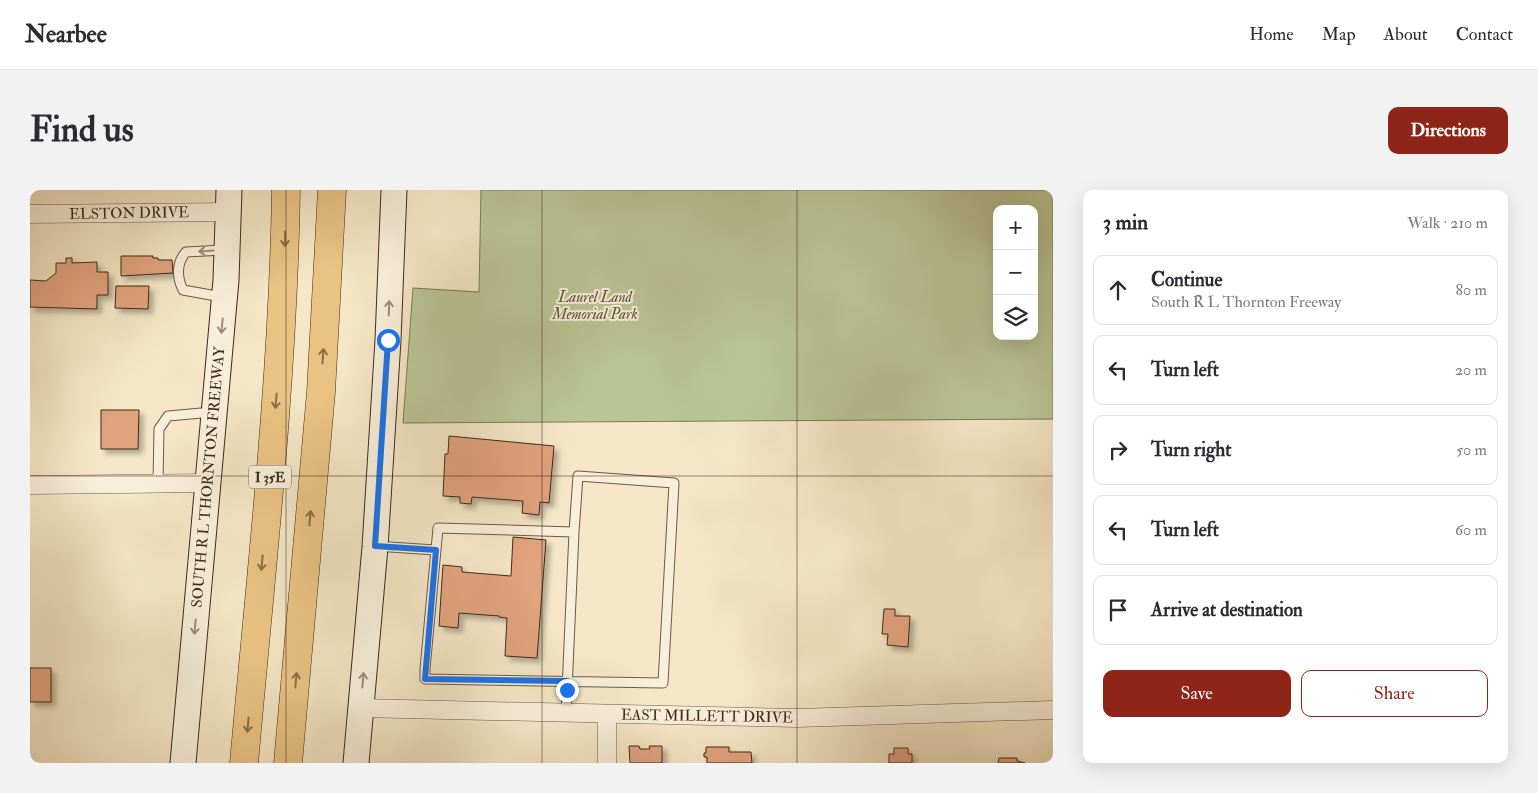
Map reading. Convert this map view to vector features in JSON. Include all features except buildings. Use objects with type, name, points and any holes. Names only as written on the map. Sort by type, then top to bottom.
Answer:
[{"type":"highway","name":"I 35E","points":[[244,763],[277,388],[285,274],[286,190]]},
{"type":"highway","name":"I 35E","points":[[288,763],[321,392],[332,190]]},
{"type":"highway","points":[[330,231],[341,190]]},
{"type":"main road","points":[[356,763],[375,546],[388,340],[394,190]]},
{"type":"main road","name":"SOUTH R L THORNTON FREEWAY","points":[[182,763],[224,297],[229,201]]},
{"type":"street","name":"ELSTON DRIVE","points":[[30,214],[229,201]]},
{"type":"street","points":[[30,484],[208,483]]},
{"type":"street","name":"EAST MILLETT DRIVE","points":[[361,708],[798,718],[1053,710]]},
{"type":"street","points":[[607,714],[607,763]]},
{"type":"lane","points":[[224,297],[183,290],[178,280],[180,259],[186,252],[227,249]]},
{"type":"lane","points":[[158,483],[159,429],[168,416],[214,412]]},
{"type":"lane","points":[[566,713],[567,681],[574,532],[578,476],[674,483],[663,682],[567,681],[425,679],[438,528],[574,532]]},
{"type":"lane","points":[[375,546],[436,550]]},
{"type":"green space","name":"Laurel Land Memorial Park","points":[[481,190],[1053,190],[1053,419],[403,423],[413,288],[479,292]]},
{"type":"route","points":[[388,340],[375,546],[436,550],[425,679],[567,681],[567,690]]}]
